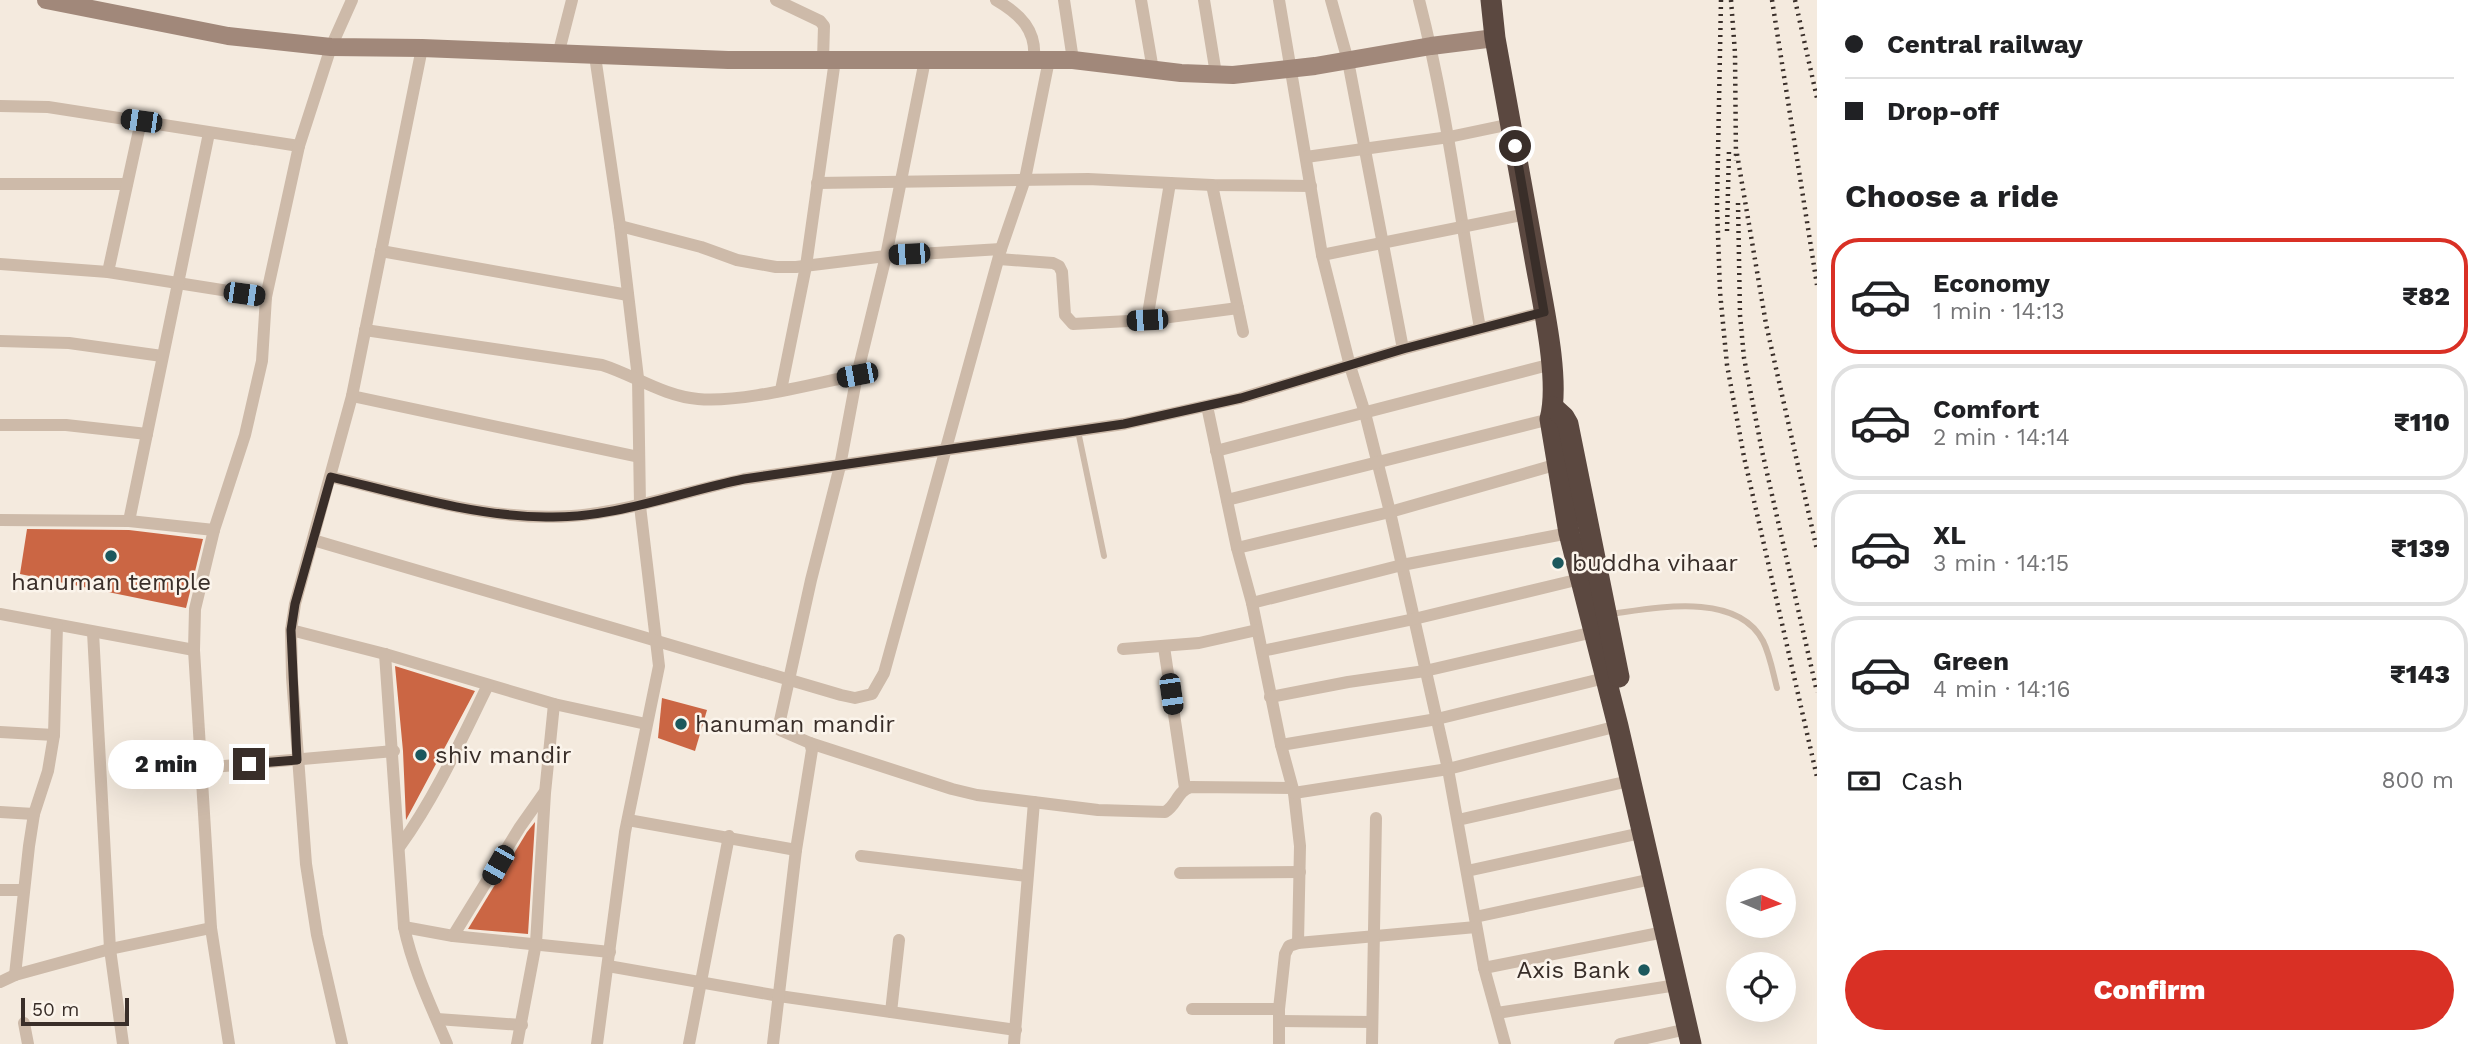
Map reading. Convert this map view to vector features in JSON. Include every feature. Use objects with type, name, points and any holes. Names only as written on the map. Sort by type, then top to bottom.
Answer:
[{"type":"highway","points":[[1491,0],[1495,38],[1552,364],[1552,413],[1569,533],[1580,579],[1602,625],[1605,678],[1689,1036]]},
{"type":"highway","points":[[1552,413],[1564,416],[1568,424],[1602,625],[1704,1044]]},
{"type":"street","points":[[46,0],[228,36],[331,47],[422,48],[728,61],[1073,60],[1153,70],[1216,74],[1291,69],[1495,38]]},
{"type":"street","points":[[229,1044],[211,928],[194,650],[195,609],[214,530],[246,435],[262,361],[267,297],[299,146],[331,47],[352,0]]},
{"type":"street","points":[[558,55],[572,0]]},
{"type":"street","points":[[776,0],[820,21],[824,26],[829,60],[806,266],[781,390]]},
{"type":"street","points":[[313,540],[855,698],[872,694],[884,673],[1000,254],[1025,179],[1042,60],[1031,32],[1020,15],[996,0]]},
{"type":"street","points":[[1064,0],[1073,60]]},
{"type":"street","points":[[1141,0],[1153,70]]},
{"type":"street","points":[[1203,0],[1216,74]]},
{"type":"street","points":[[1279,0],[1322,254],[1391,512],[1424,671],[1448,769],[1484,968],[1505,1044]]},
{"type":"street","points":[[1331,0],[1348,61],[1403,349]]},
{"type":"street","points":[[1419,0],[1449,136],[1480,328]]},
{"type":"street","points":[[342,1044],[309,887],[297,760],[291,630],[295,604],[352,396],[422,48]]},
{"type":"street","points":[[596,56],[638,378],[640,506],[659,666],[628,820],[597,1044]]},
{"type":"street","points":[[925,60],[886,256],[857,375],[840,466],[789,678],[780,730],[810,743],[951,789],[1098,810],[1159,813],[1171,809],[1185,789],[1191,787],[1293,790],[1448,769],[1618,726]]},
{"type":"street","points":[[0,106],[48,107],[299,146]]},
{"type":"street","points":[[108,272],[141,121]]},
{"type":"street","points":[[1306,157],[1363,150],[1511,124]]},
{"type":"street","points":[[129,521],[209,133]]},
{"type":"street","points":[[817,183],[1087,179],[1311,186]]},
{"type":"street","points":[[1147,320],[1170,183]]},
{"type":"street","points":[[0,184],[128,184]]},
{"type":"street","points":[[1212,185],[1243,332]]},
{"type":"street","points":[[1322,254],[1527,214]]},
{"type":"street","points":[[620,226],[679,240],[756,264],[776,267],[886,256],[1000,254],[1053,263],[1059,266],[1062,272],[1065,315],[1073,324],[1147,320],[1238,308]]},
{"type":"street","points":[[381,251],[628,295]]},
{"type":"street","points":[[0,264],[108,272],[267,297]]},
{"type":"street","points":[[331,477],[459,507],[546,517],[575,516],[640,506],[734,481],[1124,424],[1241,398],[1403,349],[1544,312]]},
{"type":"street","points":[[365,330],[602,365],[671,393],[697,399],[728,399],[857,375]]},
{"type":"street","points":[[0,341],[69,343],[162,356]]},
{"type":"street","points":[[1216,451],[1552,364]]},
{"type":"street","points":[[352,396],[639,457]]},
{"type":"street","points":[[1207,406],[1293,790],[1300,846],[1298,943]]},
{"type":"street","points":[[1227,500],[1378,463],[1552,413]]},
{"type":"street","points":[[0,425],[66,425],[146,434]]},
{"type":"street","points":[[1237,548],[1391,512],[1558,464]]},
{"type":"street","points":[[0,520],[129,521],[214,530]]},
{"type":"street","points":[[1252,603],[1402,565],[1569,533]]},
{"type":"street","points":[[1262,652],[1580,579]]},
{"type":"street","points":[[0,614],[194,650]]},
{"type":"street","points":[[15,975],[34,814],[48,771],[54,735],[57,625]]},
{"type":"street","points":[[1270,696],[1348,681],[1424,671],[1602,625]]},
{"type":"street","points":[[291,630],[385,654],[554,704],[646,724]]},
{"type":"street","points":[[1123,649],[1199,643],[1257,630]]},
{"type":"street","points":[[93,632],[110,949],[123,1044]]},
{"type":"street","points":[[1164,647],[1185,789]]},
{"type":"street","points":[[385,654],[394,751],[404,927],[422,987],[447,1044]]},
{"type":"street","points":[[1281,746],[1437,719],[1605,678]]},
{"type":"street","points":[[400,846],[444,774],[488,685]]},
{"type":"street","points":[[517,1044],[536,943],[545,793],[554,704]]},
{"type":"street","points":[[0,733],[54,735]]},
{"type":"street","points":[[773,1044],[796,850],[812,750],[810,743]]},
{"type":"street","points":[[201,768],[394,751]]},
{"type":"street","points":[[1458,820],[1629,781]]},
{"type":"street","points":[[453,936],[520,827],[545,793]]},
{"type":"street","points":[[1014,1044],[1034,802]]},
{"type":"street","points":[[0,812],[34,814]]},
{"type":"street","points":[[1371,1044],[1376,818]]},
{"type":"street","points":[[628,820],[796,850]]},
{"type":"street","points":[[1468,871],[1641,834]]},
{"type":"street","points":[[689,1044],[729,836]]},
{"type":"street","points":[[861,856],[1027,876]]},
{"type":"street","points":[[1180,873],[1300,872]]},
{"type":"street","points":[[1279,1044],[1285,954],[1289,946],[1298,943],[1374,938],[1476,922],[1652,878]]},
{"type":"street","points":[[0,890],[23,890]]},
{"type":"street","points":[[404,927],[453,936],[610,952]]},
{"type":"street","points":[[0,982],[15,975],[110,949],[211,928]]},
{"type":"street","points":[[1484,968],[1664,932]]},
{"type":"street","points":[[891,1012],[899,940]]},
{"type":"street","points":[[608,966],[779,996],[1016,1030]]},
{"type":"street","points":[[1497,1013],[1677,985]]},
{"type":"street","points":[[1192,1009],[1372,1022]]},
{"type":"street","points":[[437,1019],[522,1025]]},
{"type":"street","points":[[24,1023],[28,1044]]},
{"type":"street","points":[[1620,1044],[1689,1036]]},
{"type":"lane","points":[[1078,431],[1104,556]]},
{"type":"lane","points":[[1602,625],[1679,605],[1726,612],[1752,627],[1763,641],[1777,688]]},
{"type":"building","name":"hanuman temple","points":[[27,529],[129,530],[203,539],[186,608],[20,574]]},
{"type":"building","name":"shiv mandir","points":[[395,666],[475,691],[406,820],[403,751]]},
{"type":"building","name":"hanuman mandir","points":[[662,698],[707,710],[695,751],[658,738]]},
{"type":"building","points":[[535,822],[528,934],[468,929],[527,832]]},
{"type":"railway","points":[[1721,0],[1717,205],[1720,292],[1727,365],[1744,457],[1817,777]]},
{"type":"railway","points":[[1731,0],[1735,53],[1736,161]]},
{"type":"railway","points":[[1772,0],[1817,285]]},
{"type":"railway","points":[[1795,0],[1817,98]]},
{"type":"railway","points":[[1727,231],[1729,150]]},
{"type":"railway","points":[[1737,154],[1766,324],[1817,550]]},
{"type":"railway","points":[[1738,203],[1740,315],[1744,358],[1762,451],[1817,692]]},
{"type":"place","name":"hanuman temple","points":[[111,556]]},
{"type":"place","name":"buddha vihaar","points":[[1558,563]]},
{"type":"place","name":"hanuman mandir","points":[[681,724]]},
{"type":"place","name":"shiv mandir","points":[[421,755]]},
{"type":"place","name":"Axis Bank","points":[[1644,970]]},
{"type":"route","points":[[249,764],[297,760],[291,630],[295,604],[331,477],[459,507],[546,517],[575,516],[640,506],[744,479],[1124,424],[1241,398],[1403,349],[1544,312],[1515,146]]}]
